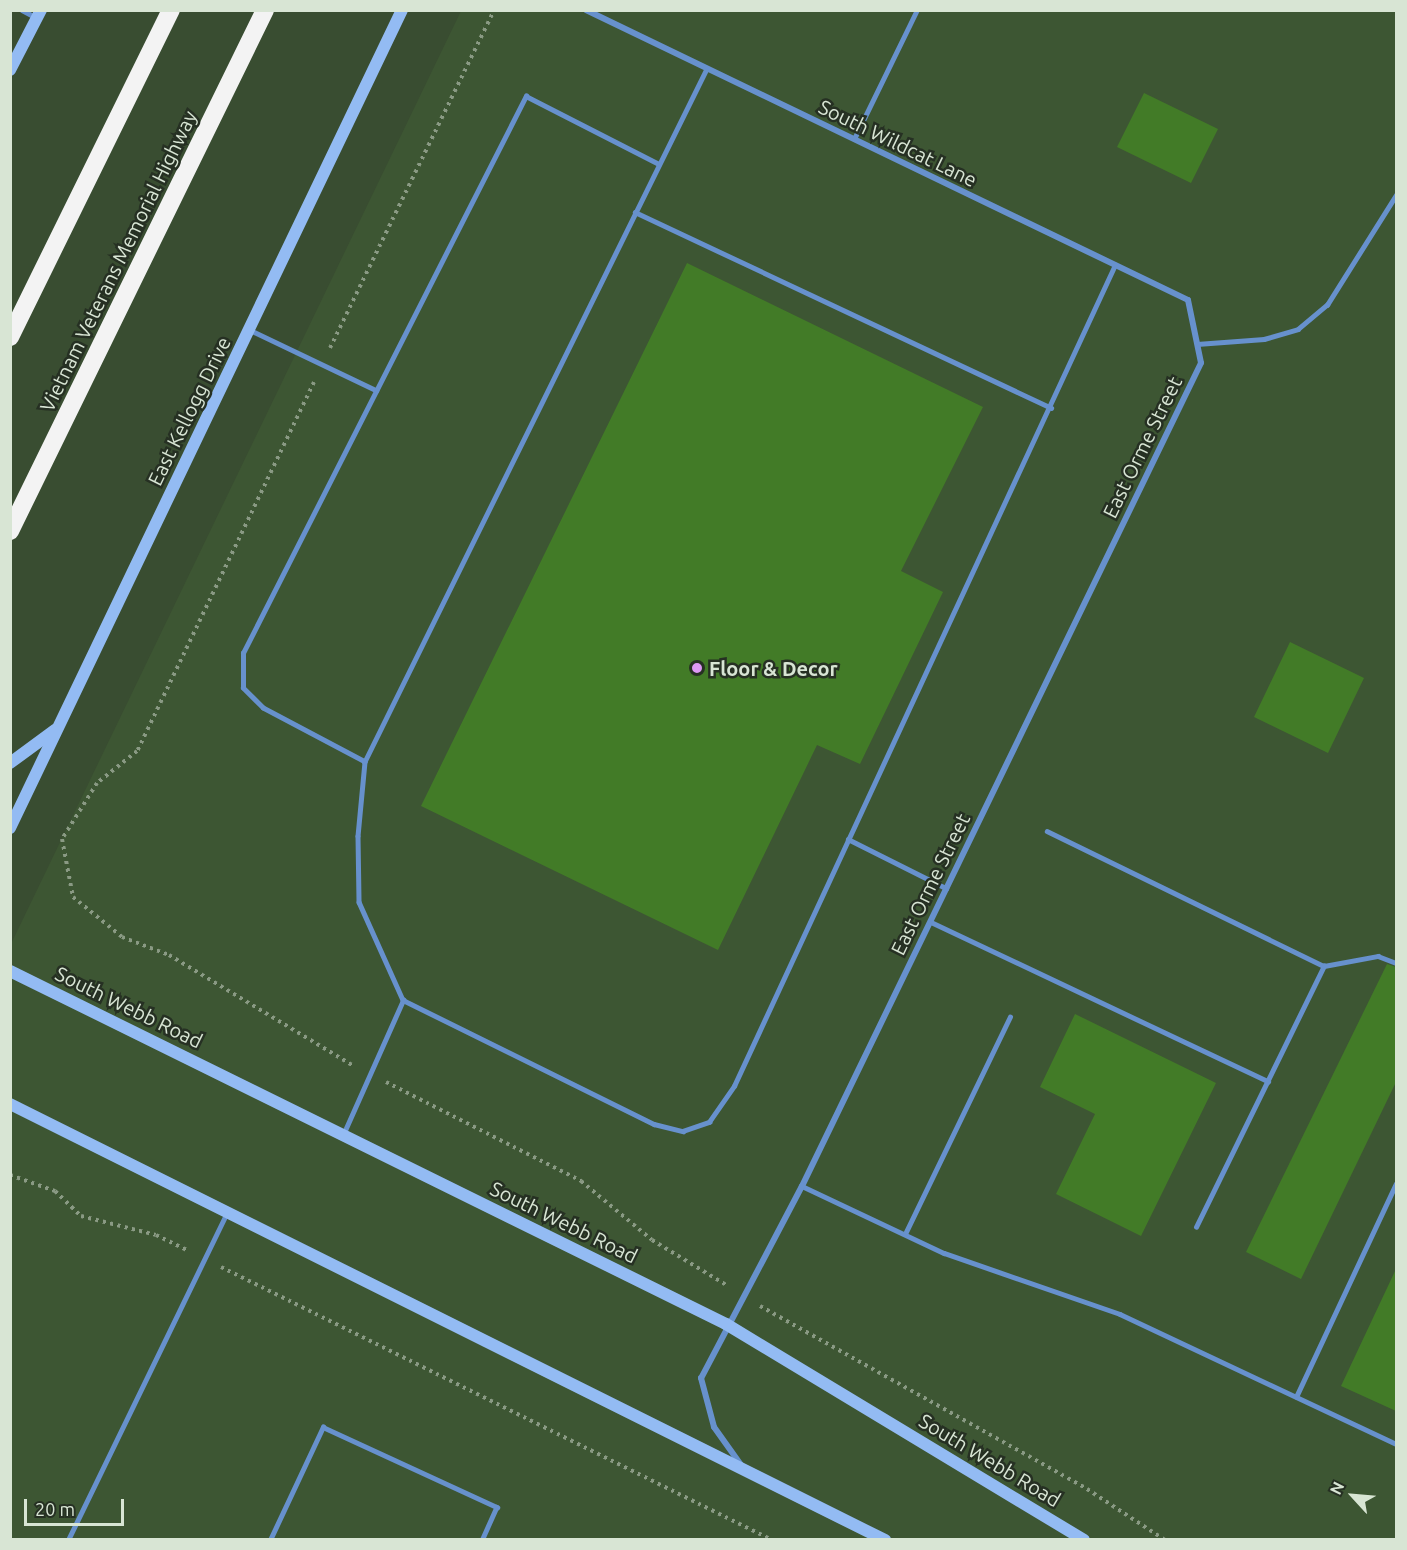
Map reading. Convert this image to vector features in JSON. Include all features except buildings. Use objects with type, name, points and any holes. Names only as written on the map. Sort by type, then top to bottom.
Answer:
[{"type":"highway","points":[[10,337],[171,10]]},
{"type":"highway","name":"Vietnam Veterans Memorial Highway","points":[[10,531],[264,10]]},
{"type":"main road","name":"East Kellogg Drive","points":[[10,828],[402,10]]},
{"type":"main road","points":[[10,70],[39,14]]},
{"type":"main road","points":[[10,763],[58,728]]},
{"type":"main road","name":"South Webb Road","points":[[10,971],[726,1324],[1084,1539]]},
{"type":"main road","points":[[10,1104],[741,1465],[885,1539]]},
{"type":"street","name":"South Wildcat Lane","points":[[586,10],[1188,300],[1190,310]]},
{"type":"street","name":"East Orme Street","points":[[741,1465],[714,1426],[701,1377],[726,1324],[802,1186],[1201,363],[1190,310]]},
{"type":"lane","points":[[22,10],[39,14]]},
{"type":"lane","points":[[854,139],[917,10]]},
{"type":"lane","points":[[707,69],[365,762],[358,836],[359,902],[403,999],[654,1124],[683,1131],[709,1122],[734,1086],[1051,408],[1115,265]]},
{"type":"lane","points":[[365,762],[263,708],[243,688],[243,653],[526,96],[659,164]]},
{"type":"lane","points":[[1197,344],[1264,339],[1298,329],[1327,305],[1396,195]]},
{"type":"lane","points":[[635,212],[1051,408]]},
{"type":"lane","points":[[250,330],[376,390]]},
{"type":"lane","points":[[1047,831],[1324,966],[1378,956],[1396,963]]},
{"type":"lane","points":[[848,839],[946,888]]},
{"type":"lane","points":[[931,922],[1268,1081]]},
{"type":"lane","points":[[1196,1227],[1324,966]]},
{"type":"lane","points":[[343,1135],[403,999]]},
{"type":"lane","points":[[905,1234],[1010,1017]]},
{"type":"lane","points":[[1296,1397],[1396,1184]]},
{"type":"lane","points":[[802,1186],[944,1253],[1120,1314],[1396,1444]]},
{"type":"lane","points":[[68,1539],[228,1211]]},
{"type":"lane","points":[[270,1539],[323,1427],[497,1508],[482,1539]]},
{"type":"path","points":[[494,10],[137,751],[97,783],[62,839],[73,897],[122,937],[169,955],[369,1074],[581,1181],[652,1240],[742,1295],[1087,1490],[1165,1539]]},
{"type":"path","points":[[10,1174],[55,1191],[81,1216],[156,1235],[772,1539]]},
{"type":"shaded area","points":[[461,11],[1396,11],[1396,1539],[11,1539],[10,946]]},
{"type":"place","name":"Floor & Decor","points":[[697,668]]}]
